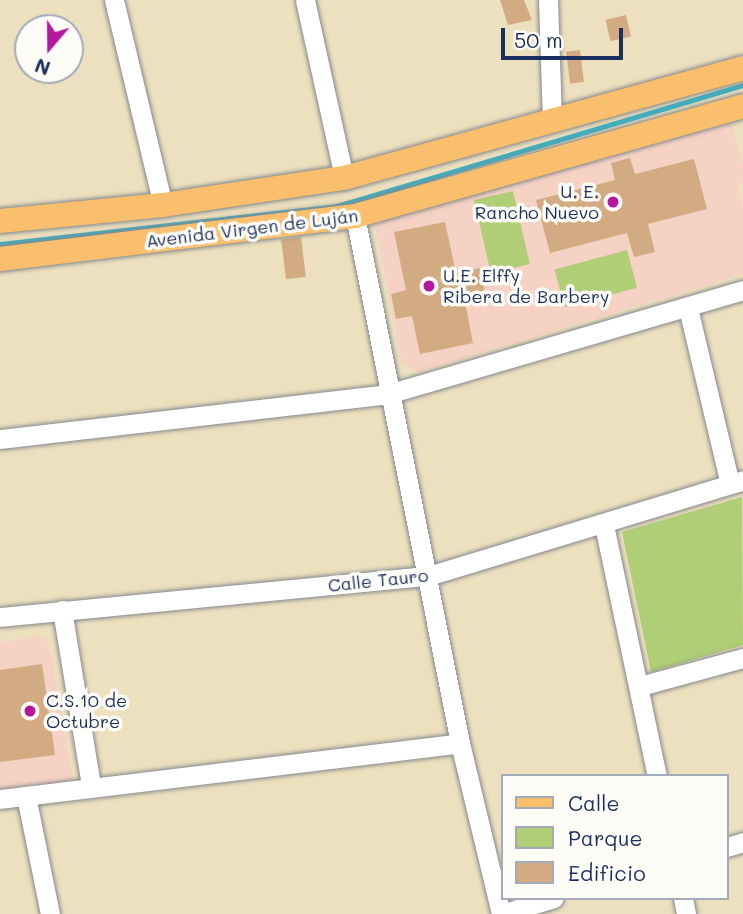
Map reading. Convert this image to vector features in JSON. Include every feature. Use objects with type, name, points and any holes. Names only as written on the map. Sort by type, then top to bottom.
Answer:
[{"type":"main road","name":"Avenida Virgen de Luján","points":[[0,221],[163,205],[344,178],[743,68]]},
{"type":"main road","name":"Avenida Virgen de Luján","points":[[0,259],[355,216],[743,106]]},
{"type":"street","points":[[114,0],[163,205]]},
{"type":"street","points":[[304,0],[344,178]]},
{"type":"street","points":[[548,0],[552,122]]},
{"type":"street","points":[[355,216],[388,394],[428,576],[460,743],[501,914],[547,900]]},
{"type":"street","points":[[0,439],[388,394],[743,290]]},
{"type":"street","points":[[688,308],[736,482]]},
{"type":"street","name":"Calle Tauro","points":[[0,617],[428,576],[604,525],[736,482]]},
{"type":"street","points":[[604,525],[657,774]]},
{"type":"street","points":[[62,610],[91,785]]},
{"type":"street","points":[[639,686],[743,658]]},
{"type":"street","points":[[0,799],[91,785],[460,743]]},
{"type":"street","points":[[26,796],[50,914]]},
{"type":"shaded area","points":[[730,119],[743,165],[743,183],[737,186],[743,208],[743,274],[418,372],[402,364],[375,226],[383,219]]},
{"type":"shaded area","name":"C.S.10 de Octubre","points":[[39,636],[49,642],[73,780],[0,791],[0,642]]},
{"type":"green space","points":[[513,191],[530,264],[491,273],[474,200]]},
{"type":"green space","points":[[627,250],[637,288],[565,307],[555,269]]},
{"type":"green space","points":[[742,497],[743,645],[651,672],[622,532]]},
{"type":"building","points":[[500,0],[524,0],[532,20],[508,25]]},
{"type":"building","points":[[626,15],[631,36],[610,41],[606,20]]},
{"type":"building","points":[[580,50],[584,82],[570,83],[566,52]]},
{"type":"building","points":[[630,158],[635,174],[694,159],[707,209],[648,224],[655,252],[634,257],[627,233],[550,253],[536,200],[615,180],[611,163]]},
{"type":"building","points":[[445,222],[456,273],[480,268],[486,298],[465,302],[473,343],[420,354],[412,316],[396,319],[391,294],[406,290],[394,232]]},
{"type":"building","points":[[301,237],[306,277],[286,279],[281,239]]},
{"type":"building","points":[[42,664],[55,755],[0,762],[0,670]]},
{"type":"waterway","points":[[0,244],[337,206],[743,85]]},
{"type":"place","name":"U. E. Rancho Nuevo","points":[[613,202]]},
{"type":"place","name":"U.E. Elffy Ribera de Barbery","points":[[429,286]]},
{"type":"place","name":"C.S.10 de Octubre","points":[[30,711]]}]
